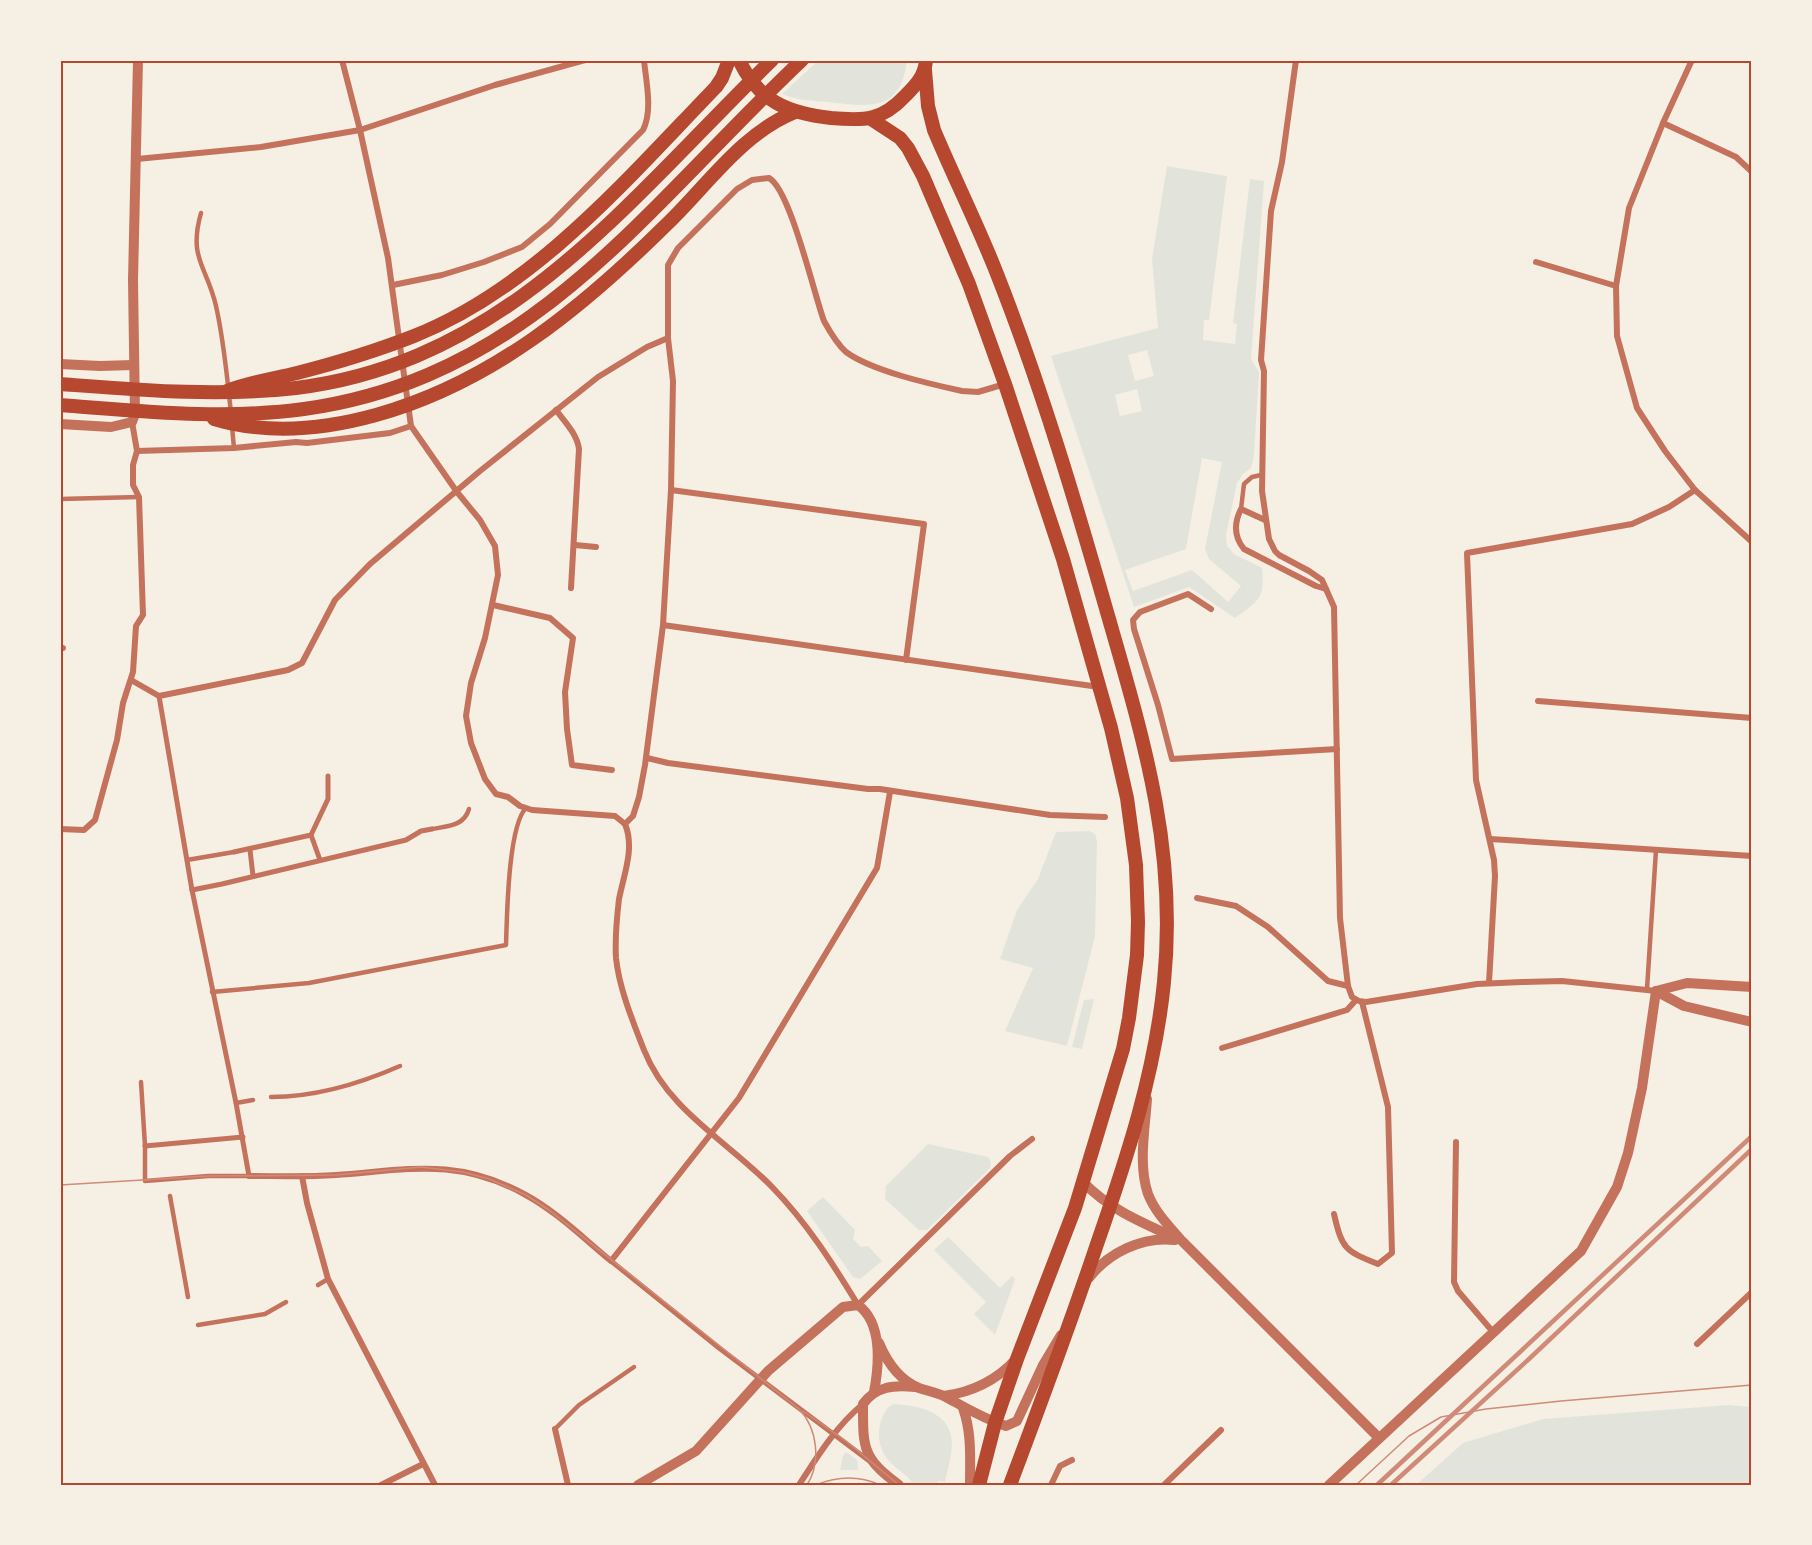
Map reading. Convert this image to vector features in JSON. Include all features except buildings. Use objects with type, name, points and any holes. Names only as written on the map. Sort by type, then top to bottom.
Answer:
[{"type":"main road","points":[[222,393],[245,384],[299,372],[362,353],[431,329],[495,293],[531,267],[556,245],[647,158],[716,87],[729,60]]},
{"type":"main road","points":[[739,60],[745,73],[774,102],[795,112],[853,120],[872,119],[890,110],[915,86],[926,65]]},
{"type":"main road","points":[[60,384],[159,392],[222,393],[296,388],[352,378],[429,351],[504,310],[544,281],[591,241],[772,60]]},
{"type":"main road","points":[[60,405],[196,414],[280,411],[352,399],[426,376],[451,365],[541,311],[602,260],[802,60]]},
{"type":"main road","points":[[926,65],[930,116],[934,130],[999,279],[1053,433],[1091,555],[1152,778],[1165,866],[1167,907],[1164,980],[1148,1081],[1131,1142],[1074,1313],[1010,1485]]},
{"type":"main road","points":[[196,414],[238,425],[294,429],[349,422],[392,411],[449,388],[499,362],[553,326],[668,224],[747,142],[774,122],[795,112]]},
{"type":"main road","points":[[872,119],[900,138],[923,176],[969,284],[1005,384],[1060,547],[1100,687],[1128,798],[1136,865],[1137,955],[1129,1018],[1112,1089],[1060,1248],[995,1423],[979,1485]]},
{"type":"street","points":[[60,830],[84,830],[95,820],[117,740],[123,703],[135,665],[136,626],[143,615],[139,497],[133,485],[133,465],[137,451],[132,422],[135,414],[134,236],[138,60]]},
{"type":"street","points":[[342,60],[360,130],[393,285],[411,426],[457,492],[480,520],[495,546],[498,575],[493,605],[471,683],[466,716],[471,743],[485,779],[496,794],[508,797],[526,808],[615,816],[625,824],[629,834],[629,853],[619,902],[616,958],[628,1009],[645,1053],[658,1078],[681,1107],[772,1186],[793,1210],[825,1251],[858,1305],[870,1317],[886,1359],[903,1378],[916,1387]]},
{"type":"street","points":[[137,159],[261,147],[360,130],[495,86],[585,60]]},
{"type":"street","points":[[393,285],[442,275],[484,262],[522,247],[550,224],[639,136],[647,119],[644,60]]},
{"type":"street","points":[[1296,60],[1282,162],[1271,211],[1261,360],[1264,371],[1262,475],[1269,539],[1279,555],[1309,570],[1322,580],[1334,607],[1340,918],[1348,987],[1359,1001],[1388,1107],[1392,1253],[1378,1264],[1349,1251],[1340,1241],[1334,1214]]},
{"type":"street","points":[[1692,60],[1663,123],[1629,208],[1616,286],[1617,336],[1637,408],[1665,451],[1695,490],[1752,542]]},
{"type":"street","points":[[1663,123],[1736,157],[1752,172]]},
{"type":"street","points":[[625,824],[633,816],[647,758],[663,625],[671,490],[673,381],[668,338],[667,276],[671,259],[678,248],[738,189],[752,180],[769,178],[776,183],[786,203],[824,321],[834,338],[846,351],[871,366],[962,391],[978,392],[1005,384]]},
{"type":"street","points":[[1536,262],[1616,286]]},
{"type":"street","points":[[131,680],[159,696],[288,669],[302,663],[330,609],[344,589],[370,564],[480,471],[605,372],[639,351],[668,338]]},
{"type":"street","points":[[60,364],[133,365]]},
{"type":"street","points":[[556,410],[574,433],[579,449],[571,588]]},
{"type":"street","points":[[60,424],[111,427],[132,422]]},
{"type":"street","points":[[137,451],[270,446],[390,433],[411,426]]},
{"type":"street","points":[[671,490],[924,524],[906,660]]},
{"type":"street","points":[[1489,983],[1495,876],[1490,839],[1476,780],[1466,555],[1471,551],[1591,533],[1632,524],[1669,507],[1695,490]]},
{"type":"street","points":[[1266,520],[1241,508],[1236,530],[1237,538],[1244,549],[1326,589]]},
{"type":"street","points":[[575,545],[596,547]]},
{"type":"street","points":[[1211,609],[1188,594],[1140,612],[1133,620],[1172,759],[1337,749]]},
{"type":"street","points":[[493,605],[550,618],[573,638],[565,692],[572,765],[612,770]]},
{"type":"street","points":[[663,625],[1100,687]]},
{"type":"street","points":[[159,696],[192,890],[249,1176],[336,1175],[406,1168],[440,1168],[489,1179],[526,1195],[549,1210],[761,1379],[899,1485]]},
{"type":"street","points":[[1538,701],[1752,718]]},
{"type":"street","points":[[647,758],[668,763],[880,789],[1050,815],[1105,817]]},
{"type":"street","points":[[320,860],[311,835],[328,799],[328,776]]},
{"type":"street","points":[[611,1261],[739,1098],[878,868],[890,792]]},
{"type":"street","points":[[192,890],[406,840],[421,831],[432,829]]},
{"type":"street","points":[[234,852],[311,835]]},
{"type":"street","points":[[1490,839],[1752,856]]},
{"type":"street","points":[[250,850],[253,876]]},
{"type":"street","points":[[1197,898],[1236,906],[1268,927],[1328,981],[1348,987]]},
{"type":"street","points":[[1222,1048],[1347,1010],[1359,1001],[1489,983],[1563,981],[1651,990],[1687,983],[1752,987]]},
{"type":"street","points":[[1651,990],[1684,1006],[1752,1022]]},
{"type":"street","points":[[1329,1485],[1581,1251],[1617,1187],[1628,1153],[1642,1088],[1651,990]]},
{"type":"street","points":[[1148,1081],[1144,1180],[1156,1209],[1181,1240],[1379,1438]]},
{"type":"street","points":[[145,1146],[243,1137]]},
{"type":"street","points":[[638,1485],[696,1451],[792,1348],[835,1312],[843,1307],[858,1305],[1010,1156],[1032,1139]]},
{"type":"street","points":[[1456,1142],[1454,1282],[1458,1291],[1492,1332]]},
{"type":"street","points":[[302,1176],[328,1280],[435,1485]]},
{"type":"street","points":[[1083,1182],[1097,1197],[1110,1206],[1181,1240]]},
{"type":"street","points":[[1083,1285],[1107,1258],[1126,1248],[1157,1240],[1181,1240]]},
{"type":"street","points":[[1697,1344],[1752,1292]]},
{"type":"street","points":[[799,1485],[835,1434],[874,1392],[896,1386],[916,1387],[944,1396],[995,1423],[1006,1426],[1017,1421],[1043,1365],[1074,1313]]},
{"type":"street","points":[[874,1392],[878,1367],[876,1337]]},
{"type":"street","points":[[944,1396],[970,1390],[991,1380],[1017,1359]]},
{"type":"street","points":[[863,1404],[864,1443],[875,1465]]},
{"type":"street","points":[[963,1408],[968,1421],[970,1437],[970,1485]]},
{"type":"street","points":[[555,1429],[568,1485]]},
{"type":"street","points":[[1164,1485],[1221,1430]]},
{"type":"street","points":[[1051,1485],[1060,1466],[1072,1461]]},
{"type":"street","points":[[381,1485],[423,1464]]},
{"type":"lane","points":[[201,213],[196,231],[197,254],[211,287],[216,307],[227,371],[234,448]]},
{"type":"lane","points":[[1241,508],[1244,484],[1252,477],[1262,475]]},
{"type":"lane","points":[[60,499],[139,497]]},
{"type":"lane","points":[[212,992],[309,982],[506,945],[512,850],[519,818],[526,808]]},
{"type":"lane","points":[[432,829],[459,823],[467,817],[469,809]]},
{"type":"lane","points":[[1651,990],[1656,850]]},
{"type":"lane","points":[[187,860],[234,852]]},
{"type":"lane","points":[[271,1097],[291,1097],[326,1091],[373,1078],[400,1066]]},
{"type":"lane","points":[[141,1082],[145,1181],[208,1176],[249,1176]]},
{"type":"lane","points":[[236,1102],[253,1100]]},
{"type":"lane","points":[[170,1196],[188,1297]]},
{"type":"lane","points":[[318,1285],[328,1280]]},
{"type":"lane","points":[[198,1325],[265,1314],[286,1302]]},
{"type":"lane","points":[[555,1429],[579,1405],[634,1366]]},
{"type":"shaded area","points":[[819,60],[907,60],[904,77],[898,89],[890,97],[870,105],[805,100],[782,94]]},
{"type":"shaded area","points":[[1167,166],[1227,176],[1209,320],[1204,320],[1203,340],[1235,344],[1237,324],[1233,323],[1250,179],[1264,181],[1251,359],[1259,372],[1254,455],[1251,468],[1237,483],[1226,535],[1227,546],[1234,554],[1262,568],[1262,586],[1259,598],[1235,618],[1189,587],[1134,607],[1051,356],[1158,328],[1152,259]],"holes":[[[1147,350],[1154,376],[1135,381],[1128,355]],[[1137,389],[1142,411],[1120,416],[1115,395]],[[1202,458],[1222,462],[1205,549],[1209,559],[1241,586],[1228,602],[1192,570],[1133,591],[1125,570],[1186,549]]]},
{"type":"shaded area","points":[[1089,831],[1095,834],[1097,841],[1095,936],[1067,1046],[1005,1031],[1033,968],[1000,959],[1017,910],[1038,879],[1056,832]]},
{"type":"shaded area","points":[[1094,999],[1082,1049],[1072,1047],[1084,1000]]},
{"type":"shaded area","points":[[928,1144],[988,1157],[991,1162],[990,1168],[927,1230],[919,1230],[885,1199],[886,1186]]},
{"type":"shaded area","points":[[823,1197],[855,1230],[853,1239],[861,1247],[868,1246],[882,1261],[860,1279],[853,1277],[807,1211]]},
{"type":"shaded area","points":[[948,1237],[1000,1288],[1012,1276],[1015,1279],[995,1335],[974,1314],[986,1302],[934,1250]]},
{"type":"shaded area","points":[[894,1404],[929,1411],[937,1415],[948,1427],[952,1447],[945,1482],[938,1481],[937,1485],[914,1485],[886,1457],[880,1442],[879,1428],[884,1413]]},
{"type":"shaded area","points":[[1729,1405],[1752,1407],[1752,1485],[1416,1485],[1463,1443],[1543,1419]]},
{"type":"shaded area","points":[[846,1452],[857,1460],[858,1470],[840,1470]]},
{"type":"tram line","points":[[60,1185],[208,1176],[336,1175],[421,1167],[463,1172],[489,1179],[526,1195],[549,1210],[799,1409],[814,1436],[816,1457],[807,1485]]},
{"type":"tram line","points":[[1356,1485],[1409,1436],[1441,1417],[1486,1409],[1561,1401],[1752,1385]]},
{"type":"tram line","points":[[803,1411],[846,1441],[899,1485]]},
{"type":"tram line","points":[[816,1485],[848,1478],[880,1485]]},
{"type":"railway","points":[[1377,1485],[1752,1136]]},
{"type":"railway","points":[[1391,1485],[1752,1149]]}]
